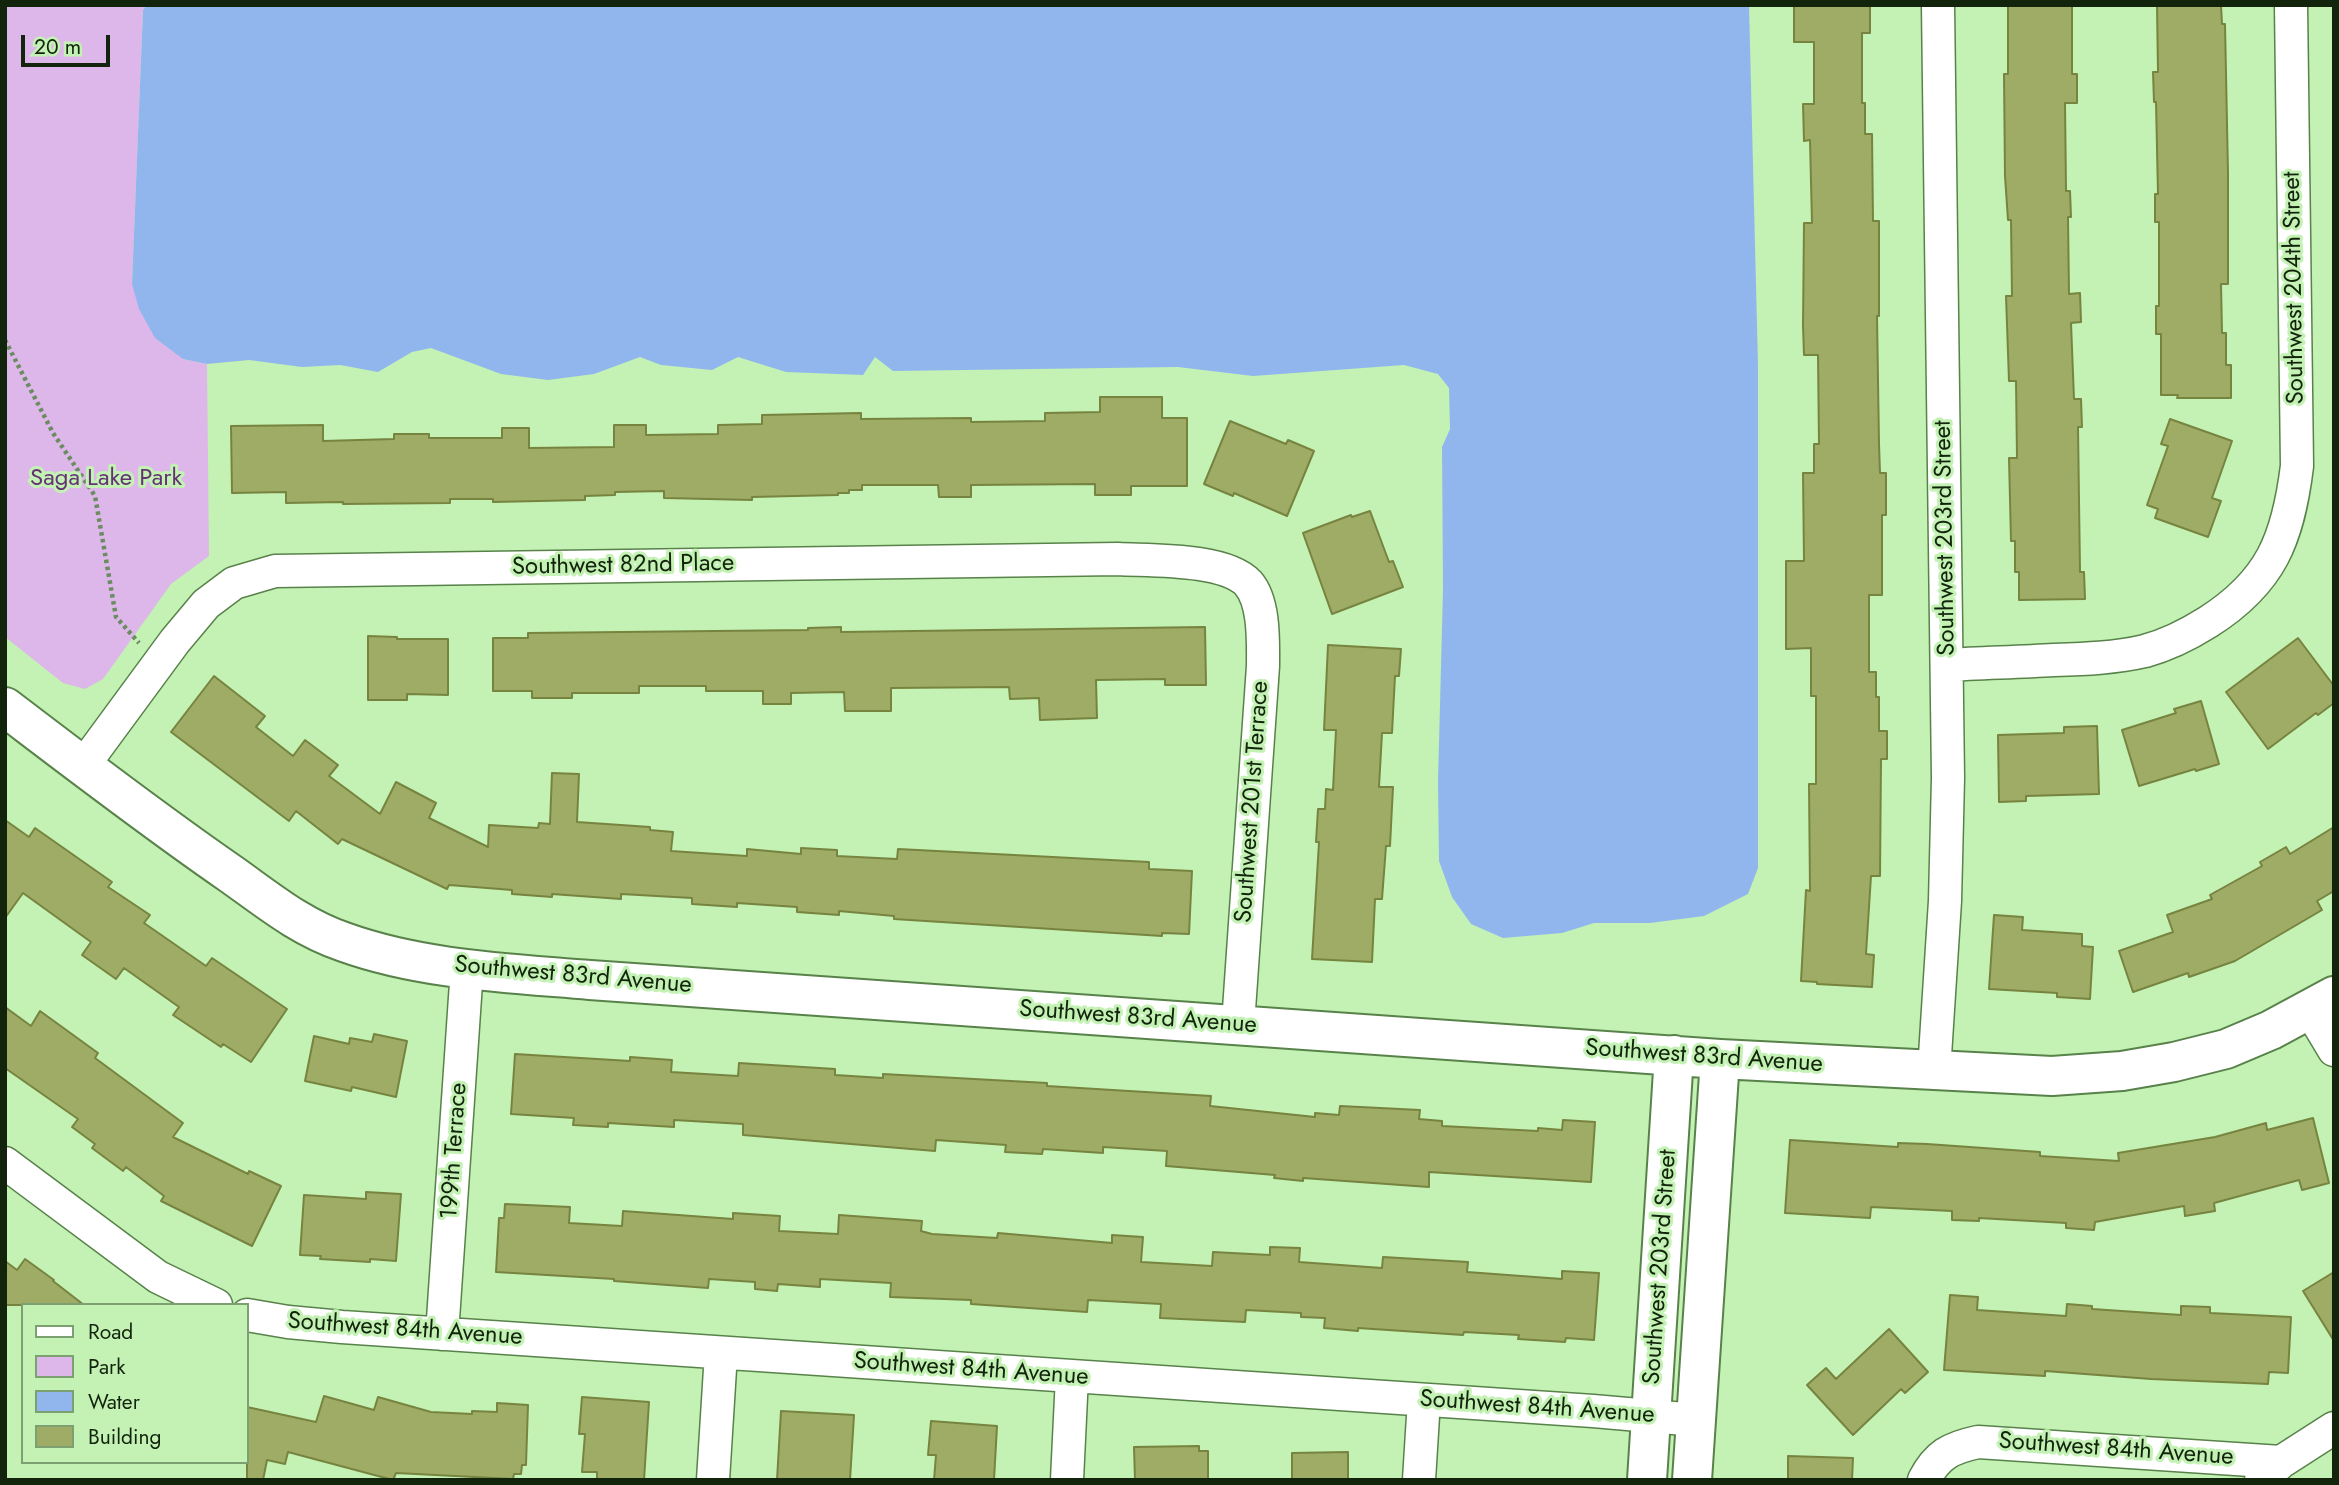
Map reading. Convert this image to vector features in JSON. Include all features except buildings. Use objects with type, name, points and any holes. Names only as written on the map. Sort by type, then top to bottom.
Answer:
[{"type":"street","name":"Southwest 203rd Street","points":[[1934,1071],[1947,832],[1938,5]]},
{"type":"street","name":"Southwest 204th Street","points":[[1947,665],[2097,658],[2148,650],[2185,635],[2223,612],[2255,585],[2269,565],[2287,518],[2297,466],[2291,5]]},
{"type":"street","name":"Southwest 82nd Place","points":[[83,765],[194,617],[216,595],[244,579],[275,571],[1118,559],[1201,563],[1226,570],[1247,583]]},
{"type":"street","name":"Southwest 201st Terrace","points":[[1238,1024],[1263,656],[1260,613],[1247,583]]},
{"type":"street","name":"Southwest 83rd Avenue","points":[[5,707],[201,853],[305,926],[345,943],[379,953],[467,968],[604,981],[1720,1059],[2052,1076],[2122,1071],[2226,1049],[2246,1042],[2322,1003]]},
{"type":"street","name":"199th Terrace","points":[[442,1334],[467,968]]},
{"type":"street","points":[[2322,1003],[2334,1050]]},
{"type":"street","name":"Southwest 203rd Street","points":[[1647,1480],[1674,1055]]},
{"type":"street","name":"Southwest 203rd Street","points":[[1692,1480],[1720,1059]]},
{"type":"street","points":[[5,1163],[158,1277],[212,1303]]},
{"type":"street","name":"Southwest 84th Avenue","points":[[248,1315],[311,1325],[1696,1420]]},
{"type":"street","points":[[713,1480],[721,1353]]},
{"type":"street","points":[[1067,1480],[1072,1377]]},
{"type":"street","points":[[1419,1480],[1424,1400]]},
{"type":"street","name":"Southwest 84th Avenue","points":[[1924,1480],[1937,1458],[1960,1446],[1978,1442],[2271,1471],[2334,1428]]},
{"type":"path","points":[[5,340],[53,433],[95,496],[116,617],[158,665]]},
{"type":"green space","name":"Saga Lake Park","points":[[5,5],[147,5],[143,10],[132,284],[183,359],[207,364],[209,556],[171,584],[103,679],[85,689],[63,683],[5,637]]},
{"type":"water","points":[[147,5],[1749,5],[1758,365],[1758,868],[1748,894],[1704,916],[1650,923],[1594,923],[1562,933],[1503,938],[1471,924],[1452,897],[1439,861],[1442,447],[1450,429],[1449,388],[1438,374],[1404,365],[1253,376],[1178,367],[893,371],[875,357],[863,375],[786,372],[738,357],[712,370],[661,365],[640,357],[594,374],[548,380],[501,374],[431,348],[412,352],[378,372],[340,365],[302,367],[249,360],[207,364],[183,359],[155,338],[139,309],[132,284],[143,10]]}]
